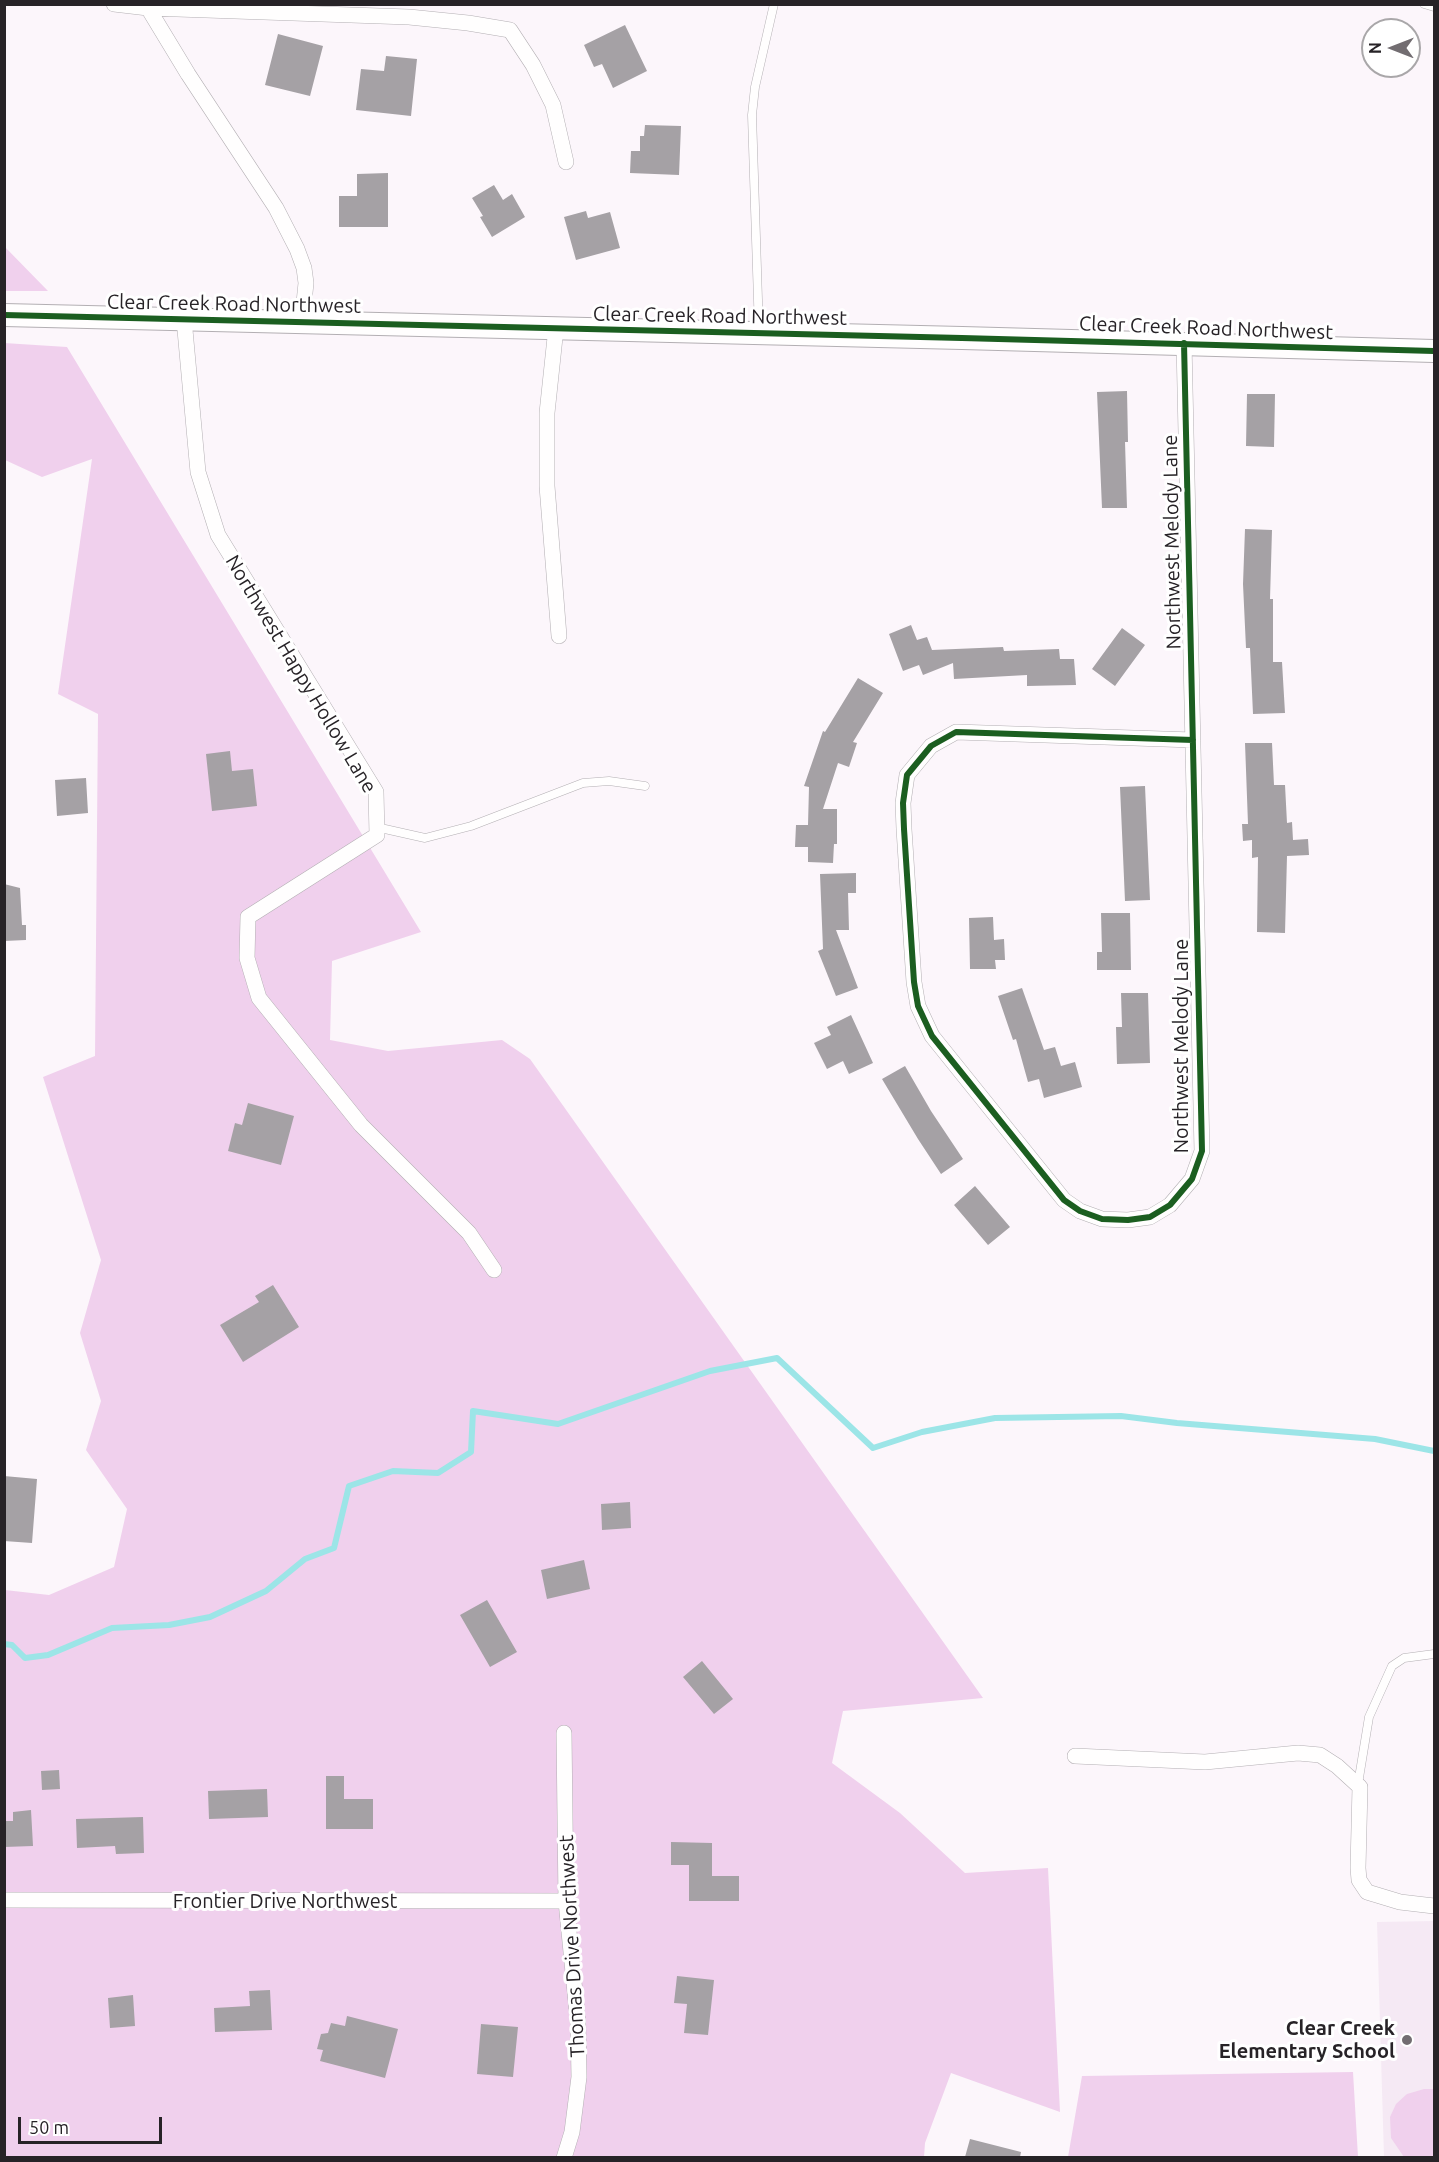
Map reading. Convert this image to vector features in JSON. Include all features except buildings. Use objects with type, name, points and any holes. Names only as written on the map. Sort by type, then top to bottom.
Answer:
[{"type":"main road","name":"Clear Creek Road Northwest","points":[[4,315],[1434,351]]},
{"type":"street","points":[[114,4],[148,8],[409,17],[510,30],[533,65],[553,105],[566,162]]},
{"type":"street","points":[[148,8],[188,74],[276,208],[297,249],[304,268],[306,283],[302,322]]},
{"type":"street","name":"Northwest Happy Hollow Lane","points":[[184,319],[198,472],[218,535],[376,792],[376,827]]},
{"type":"street","points":[[556,328],[547,413],[547,475],[560,636]]},
{"type":"street","name":"Northwest Melody Lane","points":[[1184,344],[1193,740],[1202,1151],[1192,1179],[1170,1204],[1150,1217],[1128,1220],[1102,1219],[1080,1211],[1064,1200],[932,1036],[918,1006],[914,982],[904,829],[903,803],[907,775],[931,746],[956,732],[1193,740]]},
{"type":"street","points":[[376,827],[377,835],[248,917],[247,958],[259,998],[361,1125],[469,1233],[494,1270]]},
{"type":"street","name":"Thomas Drive Northwest","points":[[564,1733],[566,1901],[578,2023],[579,2077],[572,2132],[564,2157]]},
{"type":"street","points":[[1075,1756],[1204,1762],[1273,1755],[1313,1754],[1332,1762],[1360,1786],[1359,1880],[1367,1892],[1400,1902],[1434,1906]]},
{"type":"street","name":"Frontier Drive Northwest","points":[[4,1900],[566,1901]]},
{"type":"lane","points":[[759,333],[752,115],[755,87],[774,4]]},
{"type":"lane","points":[[1424,4],[1434,7]]},
{"type":"lane","points":[[376,827],[425,838],[471,826],[583,783],[609,782],[645,786]]},
{"type":"lane","points":[[1358,1784],[1369,1717],[1392,1666],[1404,1658],[1434,1654]]},
{"type":"shaded area","points":[[5,247],[48,291],[5,291]]},
{"type":"shaded area","points":[[4,343],[67,347],[421,932],[332,961],[330,1040],[388,1051],[502,1040],[530,1059],[983,1698],[843,1711],[832,1763],[900,1813],[965,1873],[1048,1868],[1060,2112],[951,2073],[925,2143],[924,2157],[5,2157],[5,1590],[49,1595],[114,1567],[127,1509],[86,1450],[101,1401],[80,1333],[101,1260],[43,1077],[95,1056],[98,714],[58,694],[92,459],[42,477],[5,460]]},
{"type":"shaded area","name":"Clear Creek Elementary School","points":[[1434,1921],[1434,2157],[1384,2157],[1377,1922]]},
{"type":"shaded area","points":[[1353,2072],[1358,2157],[1068,2157],[1082,2076]]},
{"type":"shaded area","points":[[1424,2089],[1434,2089],[1434,2157],[1404,2157],[1391,2138],[1390,2117],[1396,2104],[1407,2094]]},
{"type":"waterway","points":[[4,1644],[12,1645],[25,1658],[48,1655],[112,1628],[169,1625],[210,1617],[266,1591],[305,1559],[334,1548],[349,1486],[393,1471],[438,1473],[471,1452],[473,1411],[558,1424],[710,1371],[777,1358],[873,1448],[922,1432],[995,1418],[1121,1416],[1177,1423],[1375,1439],[1434,1451]]},
{"type":"cycle path","points":[[4,315],[1434,351]]},
{"type":"cycle path","points":[[1184,343],[1202,1151],[1192,1179],[1170,1205],[1150,1217],[1128,1220],[1102,1219],[1080,1211],[1064,1200],[932,1036],[918,1006],[914,982],[904,829],[903,803],[907,775],[931,746],[956,732],[1193,740]]},
{"type":"place","name":"Clear Creek Elementary School","points":[[1407,2040]]}]
